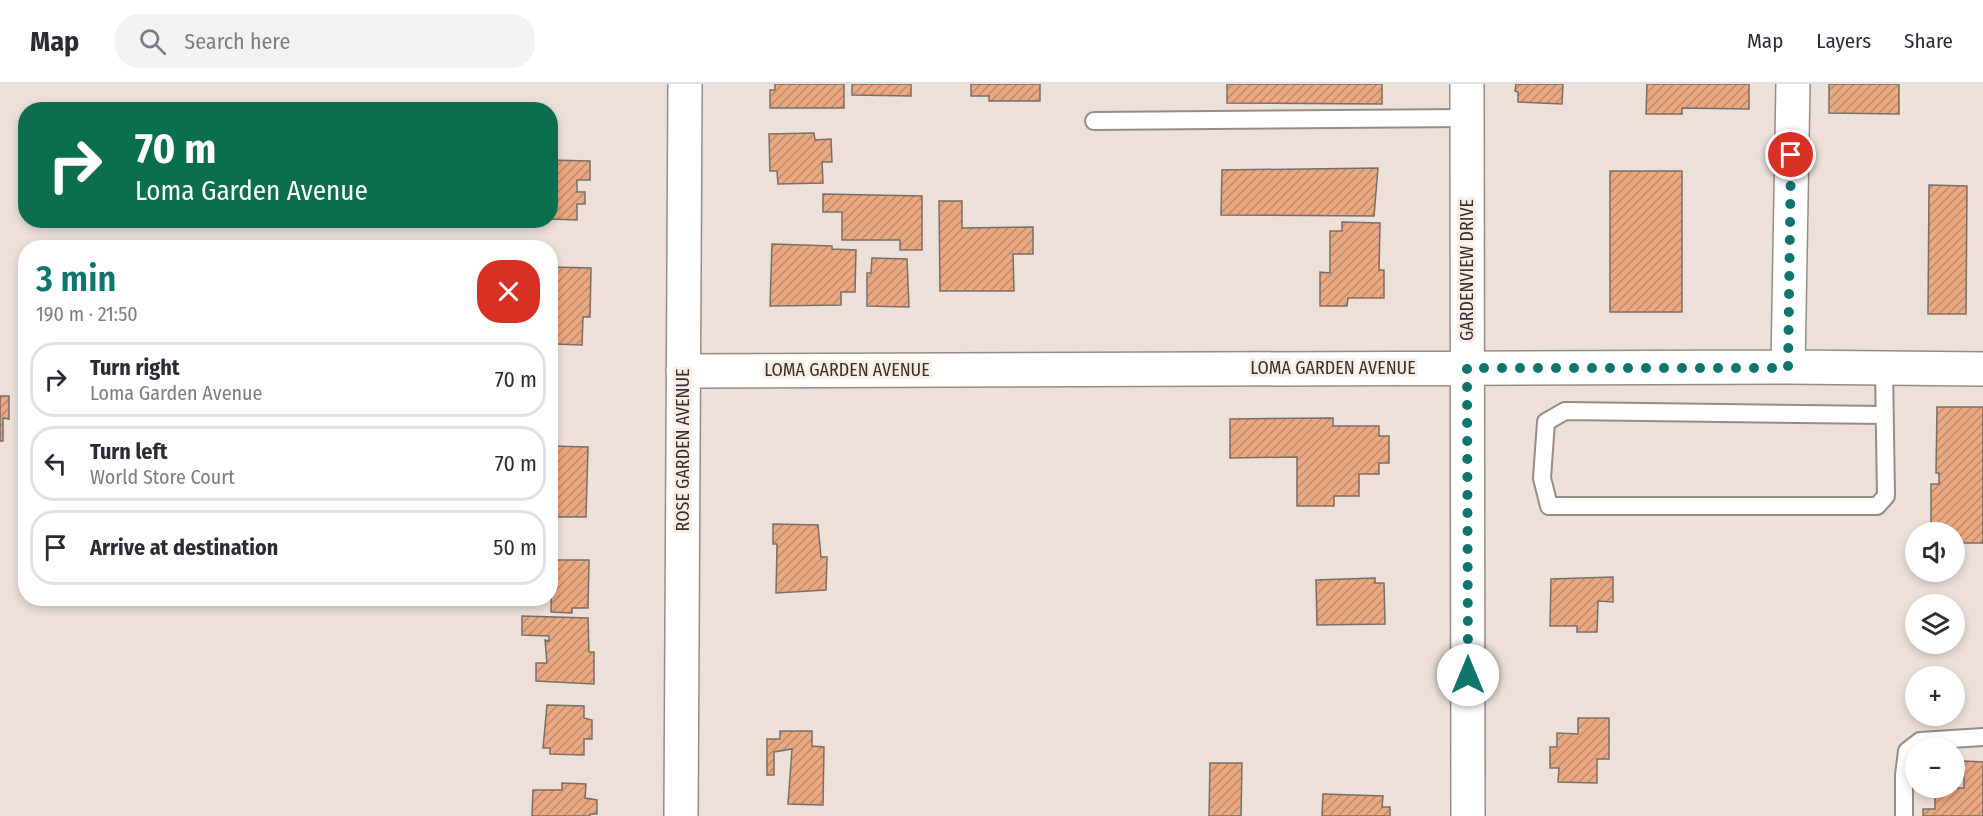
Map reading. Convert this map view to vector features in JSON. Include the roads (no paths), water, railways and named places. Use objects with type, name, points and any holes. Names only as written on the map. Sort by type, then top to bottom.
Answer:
[{"type":"street","name":"ROSE GARDEN AVENUE","points":[[681,816],[685,84]]},
{"type":"street","name":"GARDENVIEW DRIVE","points":[[1467,84],[1468,816]]},
{"type":"street","points":[[1788,368],[1793,84]]},
{"type":"street","name":"LOMA GARDEN AVENUE","points":[[683,371],[1983,369]]},
{"type":"lane","points":[[1095,120],[1467,118]]},
{"type":"lane","points":[[1884,369],[1885,415],[1886,496],[1877,506],[1548,506],[1542,478],[1546,422],[1565,411],[1885,415]]},
{"type":"lane","points":[[1904,816],[1904,775],[1907,751],[1920,741],[1983,736]]}]
